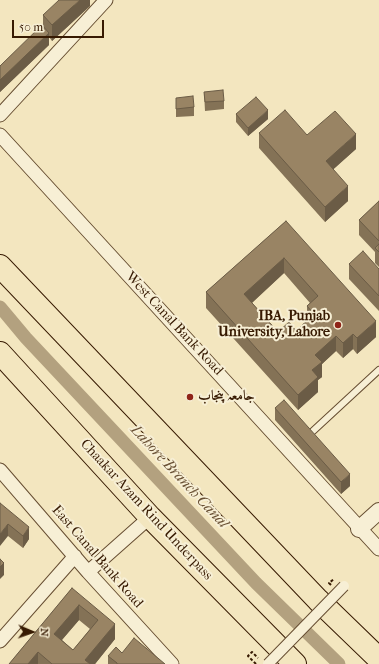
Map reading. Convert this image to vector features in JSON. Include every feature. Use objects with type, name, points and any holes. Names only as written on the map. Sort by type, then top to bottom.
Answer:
[{"type":"highway","points":[[0,266],[318,600],[379,659]]},
{"type":"highway","name":"Chaakar Azam Rind Underpass","points":[[0,354],[150,517],[295,664]]},
{"type":"street","points":[[0,114],[106,0]]},
{"type":"street","name":"West Canal Bank Road","points":[[0,135],[379,548]]},
{"type":"street","name":"East Canal Bank Road","points":[[0,470],[88,572],[172,664]]},
{"type":"street","points":[[360,529],[379,511]]},
{"type":"street","points":[[88,572],[150,517]]},
{"type":"street","points":[[0,641],[74,556]]},
{"type":"street","points":[[265,662],[344,586]]},
{"type":"lane","points":[[313,431],[379,370]]},
{"type":"path","points":[[256,664],[248,656],[252,652],[265,662]]},
{"type":"building","points":[[59,0],[80,0],[52,25],[43,15]]},
{"type":"building","points":[[42,25],[49,33],[0,80],[0,66]]},
{"type":"building","points":[[223,90],[224,101],[205,102],[204,92]]},
{"type":"building","points":[[193,96],[194,107],[176,109],[176,98]]},
{"type":"building","points":[[256,97],[268,110],[248,128],[236,114]]},
{"type":"building","points":[[285,110],[307,135],[335,111],[356,134],[326,161],[348,186],[325,207],[259,133]]},
{"type":"building","points":[[379,201],[379,241],[359,220]]},
{"type":"building","name":"IBA, Punjab University, Lahore","points":[[286,221],[376,321],[357,338],[353,334],[343,343],[336,336],[315,355],[322,362],[312,370],[318,377],[298,395],[206,292]],"holes":[[[284,258],[318,296],[307,306],[314,314],[296,331],[289,322],[278,332],[244,294]]]},
{"type":"building","points":[[379,244],[379,252],[375,248]]},
{"type":"building","points":[[363,251],[379,269],[379,296],[349,264]]},
{"type":"building","points":[[284,400],[350,474],[341,482],[275,408]]},
{"type":"building","points":[[0,503],[29,527],[23,536],[8,524],[0,534]]},
{"type":"building","points":[[0,559],[4,563],[0,567]]},
{"type":"building","points":[[72,588],[115,624],[85,660],[90,664],[52,664],[38,652],[28,664],[9,664]],"holes":[[[79,605],[98,620],[73,650],[54,634]]]},
{"type":"building","points":[[134,638],[165,664],[117,664],[108,656],[116,647],[122,653]]},
{"type":"waterway","name":"Lahore Branch Canal","points":[[0,307],[26,338],[256,583],[339,664]]},
{"type":"place","name":"IBA, Punjab University, Lahore","points":[[338,325]]},
{"type":"place","name":"جامعہ پنجاب","points":[[190,397]]}]
